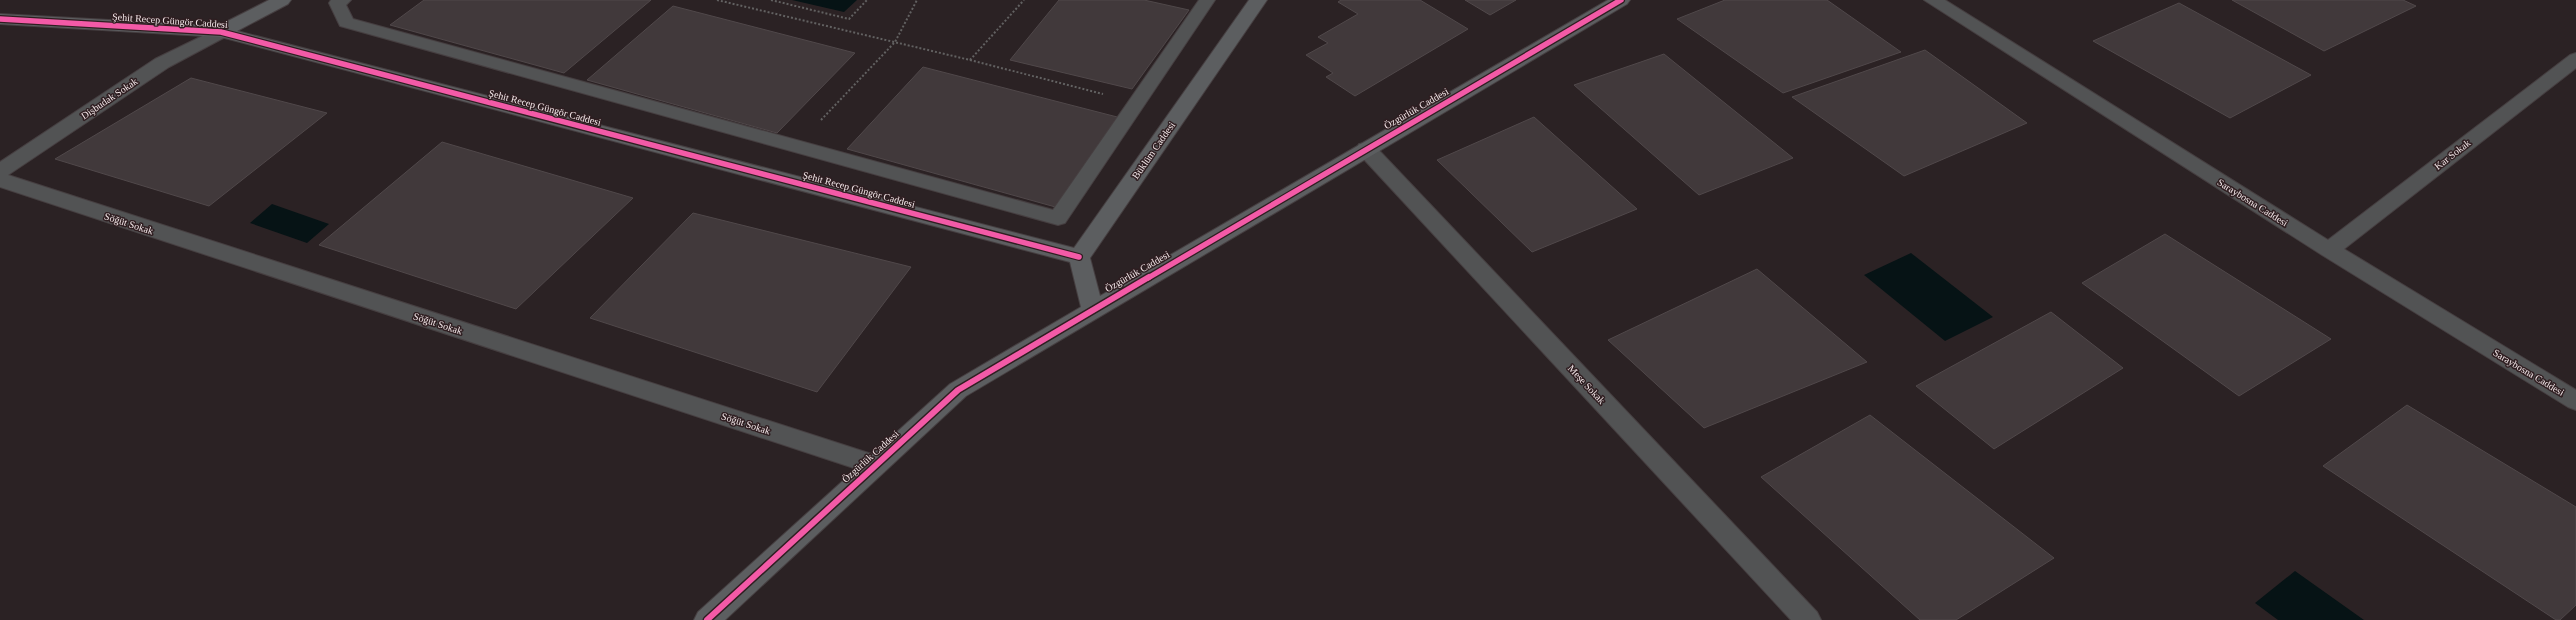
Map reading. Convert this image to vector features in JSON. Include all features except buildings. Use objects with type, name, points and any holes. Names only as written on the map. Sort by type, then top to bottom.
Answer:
[{"type":"street","points":[[221,32],[282,0]]},
{"type":"street","name":"Büklüm Caddesi","points":[[1079,257],[1258,0]]},
{"type":"street","name":"Özgürlük Caddesi","points":[[707,620],[958,390],[1093,309],[1621,0]]},
{"type":"street","name":"Saraybosna Caddesi","points":[[1933,0],[2329,250],[2576,401]]},
{"type":"street","name":"Şehit Recep Güngör Caddesi","points":[[0,19],[221,32],[1079,257]]},
{"type":"street","name":"Dişbudak Sokak","points":[[0,171],[162,63],[221,32]]},
{"type":"street","name":"Kar Sokak","points":[[2329,250],[2576,59]]},
{"type":"street","name":"Meşe Sokak","points":[[1366,149],[1808,620]]},
{"type":"street","name":"Söğüt Sokak","points":[[0,180],[875,465]]},
{"type":"street","points":[[1079,257],[1093,309]]},
{"type":"lane","points":[[343,0],[337,4],[346,22],[1058,218],[1207,0]]},
{"type":"path","points":[[718,0],[970,60],[1107,95]]},
{"type":"path","points":[[771,0],[849,19],[867,0]]},
{"type":"path","points":[[821,121],[894,42],[917,0]]},
{"type":"path","points":[[970,60],[1024,0]]},
{"type":"shaded area","points":[[792,0],[857,0],[844,12]]},
{"type":"shaded area","points":[[272,204],[329,224],[307,243],[250,223]]},
{"type":"shaded area","points":[[1911,253],[1993,317],[1945,341],[1864,275]]},
{"type":"shaded area","points":[[2295,571],[2364,620],[2278,620],[2255,603]]},
{"type":"cycle path","points":[[707,620],[958,390],[1621,0]]},
{"type":"cycle path","points":[[0,19],[221,32],[1079,257]]}]
